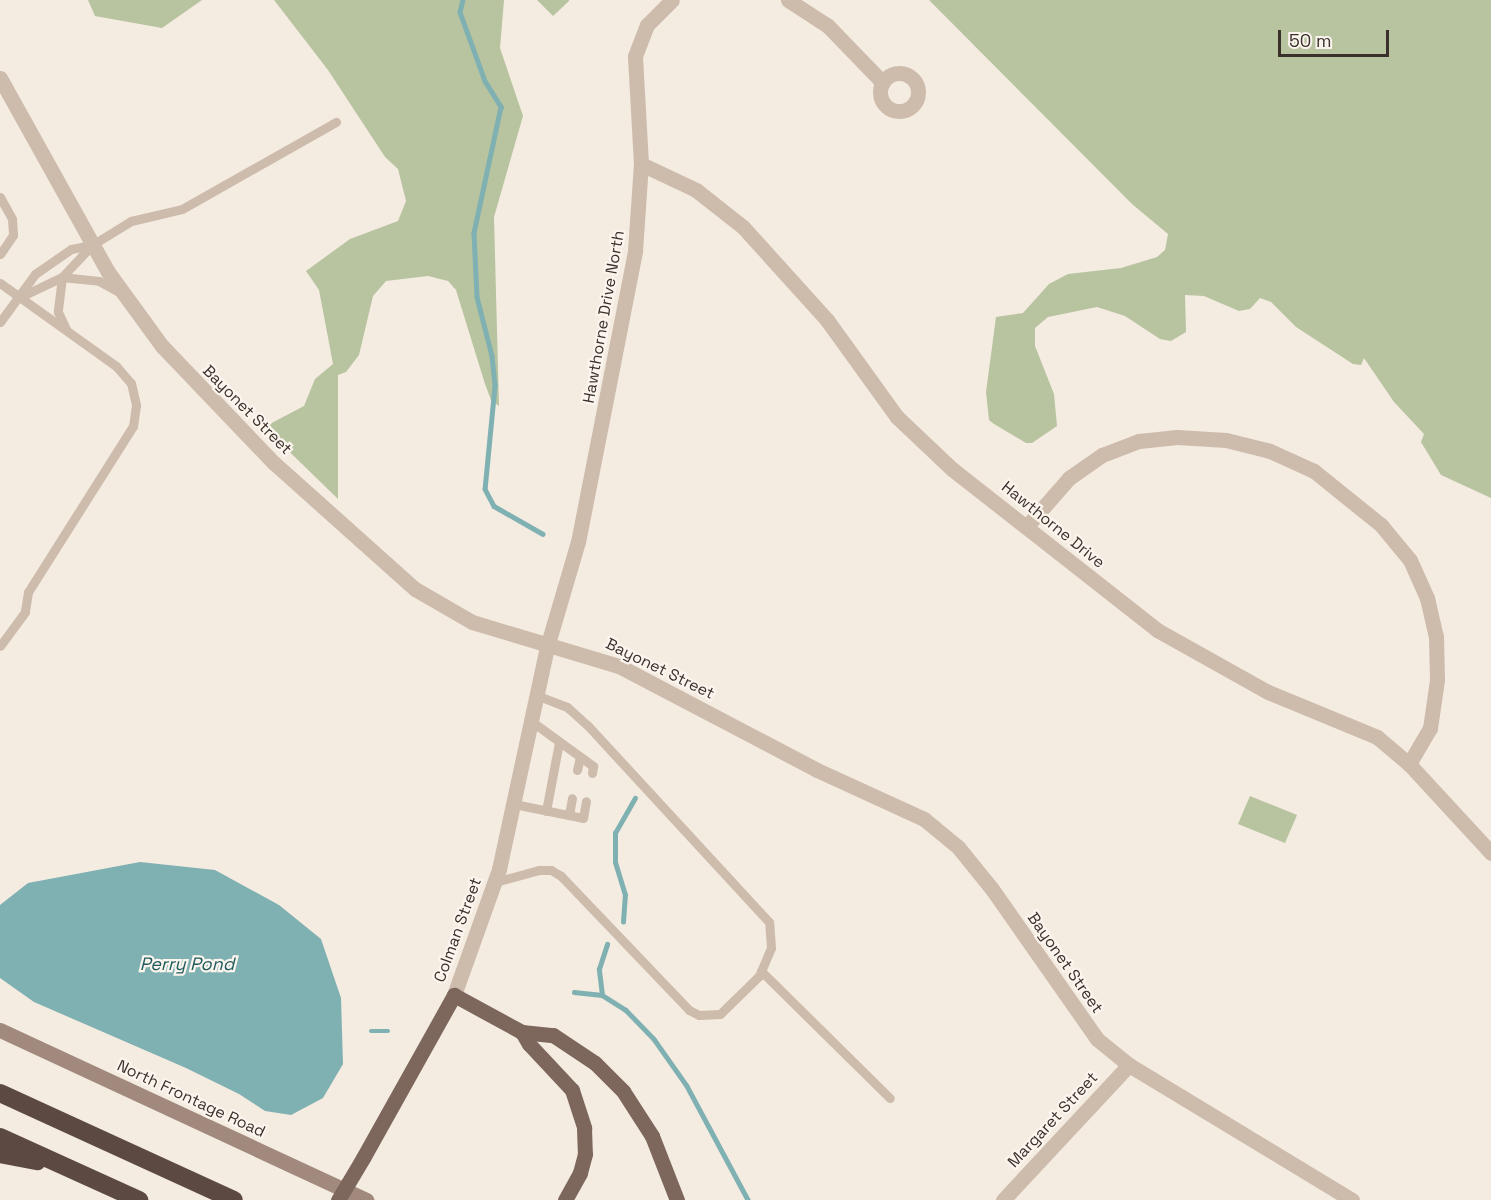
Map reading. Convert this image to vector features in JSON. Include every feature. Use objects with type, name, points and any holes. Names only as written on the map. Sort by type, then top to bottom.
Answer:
[{"type":"highway","points":[[0,1093],[234,1200]]},
{"type":"highway","points":[[0,1137],[139,1200]]},
{"type":"highway","points":[[0,1154],[66,1167]]},
{"type":"main road","points":[[454,995],[522,1032],[554,1035],[595,1063],[623,1091],[652,1136],[677,1200]]},
{"type":"main road","name":"Colman Street","points":[[338,1200],[454,995]]},
{"type":"main road","name":"North Frontage Road","points":[[0,1030],[367,1200]]},
{"type":"main road","points":[[522,1032],[531,1047],[569,1084],[581,1112],[585,1154],[565,1200]]},
{"type":"street","name":"Hawthorne Drive North","points":[[547,647],[578,542],[627,300],[638,227],[641,164],[634,56],[647,25],[672,0]]},
{"type":"street","points":[[788,0],[834,32],[883,84]]},
{"type":"street","name":"Bayonet Street","points":[[0,78],[92,245],[162,346],[210,401],[323,509],[415,589],[472,622],[547,647],[593,656],[619,666],[817,770],[924,819],[958,847],[1096,1039],[1129,1065],[1334,1196],[1352,1200]]},
{"type":"street","name":"Hawthorne Drive","points":[[641,164],[696,190],[743,227],[826,320],[897,417],[952,469],[1157,630],[1268,692],[1377,737],[1408,764],[1491,853]]},
{"type":"street","points":[[1027,526],[1069,478],[1102,455],[1139,441],[1177,437],[1226,440],[1270,451],[1314,471],[1381,525],[1410,560],[1427,598],[1436,636],[1437,680],[1430,728],[1408,764]]},
{"type":"street","name":"Colman Street","points":[[454,995],[495,882],[547,647]]},
{"type":"street","name":"Margaret Street","points":[[1003,1200],[1129,1065]]},
{"type":"lane","points":[[18,298],[62,277],[92,245],[131,221],[182,209],[336,122]]},
{"type":"lane","points":[[0,197],[12,219],[13,235],[0,255]]},
{"type":"lane","points":[[0,322],[35,274],[71,249],[92,245]]},
{"type":"lane","points":[[62,277],[99,281],[124,294]]},
{"type":"lane","points":[[62,277],[58,312],[68,333]]},
{"type":"lane","points":[[0,283],[116,366],[131,383],[136,405],[133,426],[28,592],[25,612],[0,646]]},
{"type":"lane","points":[[495,882],[539,870],[551,870],[561,876],[688,1010],[699,1015],[720,1014],[761,971],[771,948],[769,922],[587,725],[567,707],[536,695]]},
{"type":"lane","points":[[531,722],[593,766],[592,773]]},
{"type":"lane","points":[[546,811],[559,742]]},
{"type":"lane","points":[[577,770],[580,757]]},
{"type":"lane","points":[[569,815],[572,798]]},
{"type":"lane","points":[[514,804],[583,818],[586,801]]},
{"type":"lane","points":[[761,971],[890,1098]]},
{"type":"green space","points":[[88,0],[202,0],[162,28],[95,16]]},
{"type":"green space","points":[[274,0],[504,0],[500,48],[523,116],[494,217],[499,406],[491,400],[456,290],[448,281],[428,276],[386,281],[373,296],[359,355],[346,372],[338,375],[338,499],[264,427],[304,406],[315,379],[333,364],[319,290],[306,271],[350,239],[398,221],[406,201],[398,169],[385,157],[328,70]]},
{"type":"green space","points":[[537,0],[569,0],[569,1],[553,16]]},
{"type":"green space","points":[[929,0],[1491,0],[1491,498],[1441,475],[1421,442],[1424,434],[1394,402],[1364,358],[1361,365],[1353,364],[1296,327],[1271,302],[1260,298],[1250,309],[1239,311],[1204,296],[1185,295],[1186,332],[1171,341],[1160,339],[1125,316],[1097,307],[1048,317],[1035,328],[1035,346],[1054,394],[1057,426],[1032,443],[1026,443],[989,420],[986,392],[996,317],[1023,313],[1049,284],[1068,274],[1121,268],[1157,257],[1165,250],[1168,234],[1132,204]]},
{"type":"green space","points":[[1250,796],[1297,815],[1285,843],[1238,824]]},
{"type":"water","name":"Perry Pond","points":[[140,862],[215,870],[279,905],[321,939],[341,998],[343,1064],[323,1098],[291,1115],[265,1111],[239,1094],[186,1068],[34,1002],[0,978],[0,905],[28,883]]},
{"type":"waterway","points":[[463,0],[460,12],[485,81],[501,107],[474,233],[477,297],[492,356],[495,386],[485,489],[494,506],[543,534]]},
{"type":"waterway","points":[[623,922],[625,895],[615,862],[615,833],[635,798]]},
{"type":"waterway","points":[[602,995],[599,969],[607,944]]},
{"type":"waterway","points":[[574,992],[602,995],[626,1010],[654,1039],[687,1086],[748,1200]]},
{"type":"waterway","points":[[371,1031],[388,1031]]}]
